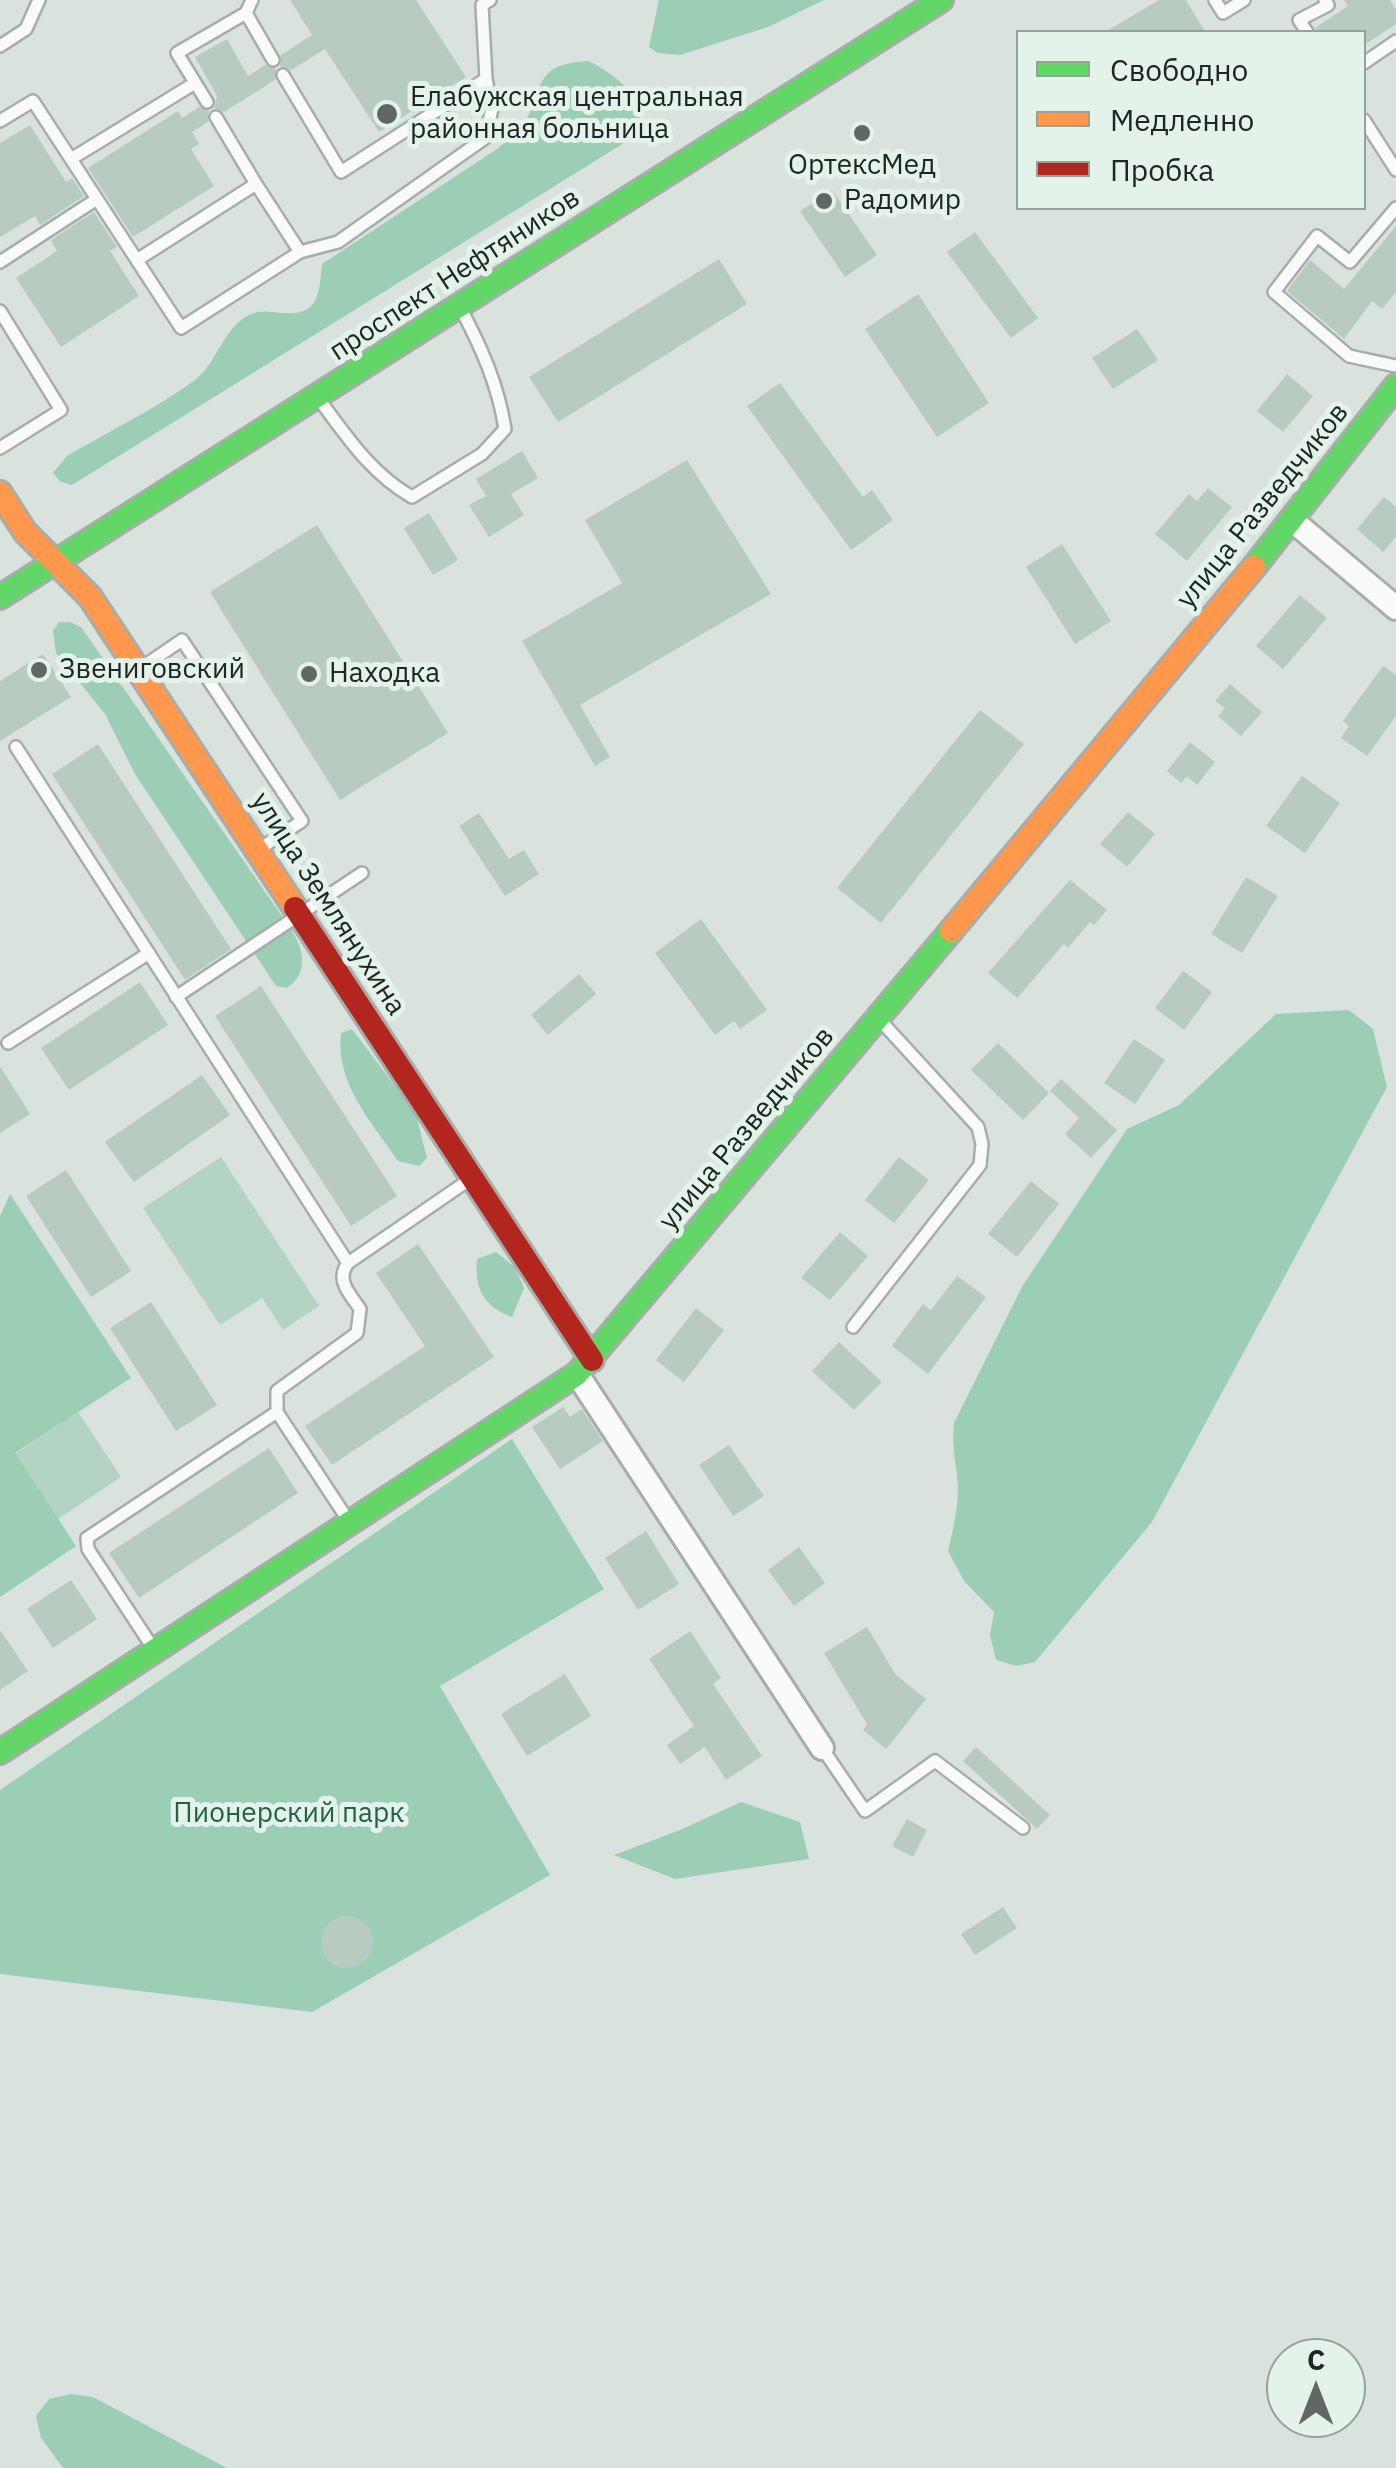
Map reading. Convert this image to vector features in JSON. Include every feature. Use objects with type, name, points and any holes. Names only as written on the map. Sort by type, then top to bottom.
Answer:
[{"type":"street","name":"проспект Нефтяников","points":[[0,598],[937,1]]},
{"type":"street","name":"улица Разведчиков","points":[[0,1752],[585,1367],[1293,521],[1396,386]]},
{"type":"street","name":"улица Землянухина","points":[[0,493],[25,532],[90,598],[472,1177],[585,1367]]},
{"type":"street","points":[[1293,521],[1396,608]]},
{"type":"street","points":[[585,1367],[822,1748]]},
{"type":"lane","points":[[0,46],[26,29],[39,0]]},
{"type":"lane","points":[[206,102],[177,54],[246,14],[252,0]]},
{"type":"lane","points":[[0,121],[34,102],[180,328],[300,252],[338,242],[485,138],[492,109],[486,78],[482,5],[490,0]]},
{"type":"lane","points":[[1215,0],[1224,13],[1244,0]]},
{"type":"lane","points":[[1306,30],[1299,20],[1328,5],[1324,0]]},
{"type":"lane","points":[[246,14],[274,60]]},
{"type":"lane","points":[[1366,62],[1396,41]]},
{"type":"lane","points":[[283,75],[341,172],[486,78]]},
{"type":"lane","points":[[71,160],[195,83]]},
{"type":"lane","points":[[216,118],[300,252]]},
{"type":"lane","points":[[1366,123],[1396,170]]},
{"type":"lane","points":[[137,260],[256,184]]},
{"type":"lane","points":[[0,262],[97,199]]},
{"type":"lane","points":[[1396,208],[1350,262],[1317,236],[1274,292],[1349,356],[1396,366]]},
{"type":"lane","points":[[318,398],[367,462],[392,486],[412,497],[482,454],[505,429],[500,395],[483,350],[460,307]]},
{"type":"lane","points":[[0,312],[61,410],[0,448]]},
{"type":"lane","points":[[138,670],[182,640],[302,821],[257,851]]},
{"type":"lane","points":[[16,747],[348,1263]]},
{"type":"lane","points":[[176,997],[362,873]]},
{"type":"lane","points":[[8,1043],[149,953]]},
{"type":"lane","points":[[853,1326],[980,1165],[982,1144],[978,1127],[879,1019]]},
{"type":"lane","points":[[349,1521],[277,1412],[275,1397],[282,1385],[357,1332],[360,1309],[342,1282],[341,1274],[348,1263],[472,1177]]},
{"type":"lane","points":[[153,1648],[88,1549],[87,1538],[277,1412]]},
{"type":"lane","points":[[822,1748],[864,1810],[936,1761],[1023,1828]]},
{"type":"green space","points":[[659,0],[824,0],[768,27],[680,55],[658,53],[649,47]]},
{"type":"green space","points":[[588,61],[622,83],[638,105],[641,117],[629,140],[72,485],[61,482],[53,473],[67,456],[195,380],[232,329],[249,315],[294,313],[309,308],[318,294],[322,264],[497,149],[521,127],[547,74],[555,68]]},
{"type":"green space","points":[[59,622],[81,627],[291,929],[302,961],[299,975],[287,988],[276,986],[135,774],[105,714],[56,653],[53,631]]},
{"type":"green space","points":[[1349,1010],[1373,1029],[1387,1087],[1152,1522],[1035,1662],[1016,1666],[996,1660],[990,1635],[994,1612],[964,1581],[948,1551],[958,1495],[953,1431],[1023,1285],[1127,1129],[1179,1105],[1276,1014]]},
{"type":"green space","points":[[352,1029],[416,1114],[427,1158],[419,1166],[398,1161],[349,1085],[341,1033]]},
{"type":"green space","points":[[221,1157],[319,1306],[283,1330],[262,1298],[220,1325],[143,1208]]},
{"type":"green space","points":[[10,1194],[131,1378],[15,1453],[76,1546],[0,1597],[0,1216]]},
{"type":"green space","points":[[496,1252],[515,1267],[524,1288],[512,1317],[488,1302],[477,1279],[477,1259]]},
{"type":"green space","points":[[78,1412],[121,1477],[58,1519],[15,1454]]},
{"type":"green space","name":"Пионерский парк","points":[[512,1439],[604,1589],[440,1686],[550,1875],[312,2012],[0,1974],[0,1790]]},
{"type":"green space","points":[[741,1802],[800,1822],[809,1859],[675,1879],[614,1855],[680,1830]]},
{"type":"green space","points":[[71,2394],[93,2397],[227,2468],[63,2468],[41,2438],[36,2416],[49,2399]]},
{"type":"building","points":[[290,0],[416,0],[466,77],[379,132],[325,49],[291,70],[280,66],[281,55],[312,35]]},
{"type":"building","points":[[1159,0],[1186,0],[1204,30],[1108,30]]},
{"type":"building","points":[[1344,0],[1390,0],[1396,10],[1396,24],[1366,44],[1366,30],[1316,30],[1348,6]]},
{"type":"building","points":[[227,39],[248,76],[265,65],[276,69],[275,80],[224,112],[214,108],[217,96],[195,57]]},
{"type":"building","points":[[199,107],[209,111],[208,122],[192,132],[199,144],[191,149],[214,186],[133,237],[88,168],[178,111],[182,118]]},
{"type":"building","points":[[30,125],[66,182],[72,178],[84,196],[40,225],[35,216],[0,237],[0,143]]},
{"type":"building","points":[[832,190],[877,255],[845,277],[800,211]]},
{"type":"building","points":[[94,212],[117,247],[110,251],[139,296],[61,347],[16,278],[57,251],[51,240]]},
{"type":"building","points":[[1396,226],[1396,292],[1382,309],[1372,301],[1344,339],[1287,291],[1310,260],[1344,289]]},
{"type":"building","points":[[975,232],[1038,318],[1011,338],[947,252]]},
{"type":"building","points":[[719,259],[747,304],[558,422],[529,377]]},
{"type":"building","points":[[918,294],[989,403],[937,437],[865,329]]},
{"type":"building","points":[[1137,329],[1158,360],[1113,389],[1092,358]]},
{"type":"building","points":[[1287,374],[1313,396],[1283,432],[1257,411]]},
{"type":"building","points":[[780,383],[863,497],[872,490],[893,520],[851,550],[747,406]]},
{"type":"building","points":[[522,451],[538,478],[511,494],[524,515],[489,537],[469,505],[486,496],[476,479]]},
{"type":"building","points":[[687,460],[771,594],[580,705],[610,757],[595,766],[522,641],[622,583],[585,520]]},
{"type":"building","points":[[1208,488],[1232,507],[1187,561],[1155,534],[1189,494],[1197,501]]},
{"type":"building","points":[[1384,497],[1396,507],[1396,537],[1383,552],[1357,529]]},
{"type":"building","points":[[429,513],[458,560],[433,575],[404,528]]},
{"type":"building","points":[[317,525],[448,733],[340,800],[210,592]]},
{"type":"building","points":[[1062,544],[1111,621],[1075,644],[1026,567]]},
{"type":"building","points":[[1300,595],[1327,618],[1283,669],[1256,646]]},
{"type":"building","points":[[43,654],[71,697],[0,741],[0,681]]},
{"type":"building","points":[[1383,666],[1396,675],[1396,716],[1367,756],[1341,738],[1349,726],[1343,721]]},
{"type":"building","points":[[1230,684],[1262,712],[1241,736],[1218,716],[1225,708],[1215,701]]},
{"type":"building","points":[[980,710],[1024,744],[881,923],[837,888]]},
{"type":"building","points":[[1190,742],[1215,762],[1197,785],[1187,776],[1181,783],[1167,771]]},
{"type":"building","points":[[98,744],[231,949],[185,980],[52,774]]},
{"type":"building","points":[[1302,776],[1340,803],[1305,853],[1266,826]]},
{"type":"building","points":[[1128,812],[1155,834],[1127,867],[1100,844]]},
{"type":"building","points":[[479,813],[509,859],[524,850],[539,874],[505,896],[459,826]]},
{"type":"building","points":[[1246,877],[1278,896],[1242,953],[1211,934]]},
{"type":"building","points":[[1070,880],[1107,910],[1094,925],[1090,922],[1068,948],[1064,944],[1017,998],[988,973]]},
{"type":"building","points":[[701,919],[767,1010],[740,1029],[734,1021],[715,1035],[655,953]]},
{"type":"building","points":[[1183,971],[1212,992],[1184,1030],[1155,1008]]},
{"type":"building","points":[[579,974],[596,994],[548,1035],[531,1015]]},
{"type":"building","points":[[140,982],[168,1025],[69,1090],[41,1048]]},
{"type":"building","points":[[261,986],[397,1196],[351,1226],[215,1016]]},
{"type":"building","points":[[1134,1039],[1165,1060],[1135,1104],[1104,1083]]},
{"type":"building","points":[[998,1043],[1049,1093],[1023,1120],[971,1070]]},
{"type":"building","points":[[0,1066],[30,1114],[0,1133]]},
{"type":"building","points":[[202,1075],[230,1115],[134,1182],[105,1142]]},
{"type":"building","points":[[1061,1079],[1117,1130],[1091,1158],[1065,1134],[1079,1118],[1050,1091]]},
{"type":"building","points":[[899,1157],[929,1180],[894,1223],[865,1200]]},
{"type":"building","points":[[66,1170],[131,1271],[91,1297],[26,1196]]},
{"type":"building","points":[[1031,1181],[1059,1204],[1017,1257],[988,1234]]},
{"type":"building","points":[[840,1232],[868,1256],[830,1300],[801,1278]]},
{"type":"building","points":[[418,1244],[494,1357],[332,1465],[305,1426],[425,1346],[376,1273]]},
{"type":"building","points":[[957,1276],[986,1297],[928,1374],[892,1346],[923,1304],[931,1310]]},
{"type":"building","points":[[151,1302],[217,1405],[176,1431],[110,1328]]},
{"type":"building","points":[[696,1308],[724,1330],[684,1382],[656,1360]]},
{"type":"building","points":[[839,1342],[882,1382],[854,1410],[812,1371]]},
{"type":"building","points":[[563,1407],[570,1417],[582,1409],[603,1441],[560,1469],[532,1427]]},
{"type":"building","points":[[729,1445],[764,1496],[733,1516],[699,1465]]},
{"type":"building","points":[[269,1448],[298,1493],[139,1598],[109,1553]]},
{"type":"building","points":[[646,1531],[679,1584],[638,1610],[605,1558]]},
{"type":"building","points":[[799,1547],[825,1583],[794,1606],[768,1570]]},
{"type":"building","points":[[71,1580],[97,1619],[53,1648],[27,1609]]},
{"type":"building","points":[[867,1627],[896,1675],[926,1699],[886,1749],[863,1730],[867,1724],[824,1653]]},
{"type":"building","points":[[0,1630],[28,1671],[0,1690]]},
{"type":"building","points":[[690,1631],[721,1678],[713,1684],[762,1756],[726,1780],[705,1747],[680,1764],[667,1745],[694,1726],[649,1659]]},
{"type":"building","points":[[565,1674],[591,1716],[527,1756],[501,1714]]},
{"type":"building","points":[[976,1747],[1050,1815],[1037,1829],[963,1761]]},
{"type":"building","points":[[907,1819],[927,1830],[913,1857],[892,1846]]},
{"type":"building","points":[[1003,1907],[1017,1928],[975,1955],[961,1934]]},
{"type":"building","points":[[347,1916],[366,1923],[373,1942],[366,1961],[347,1968],[328,1961],[321,1942],[328,1923]]},
{"type":"traffic: fast","points":[[0,597],[941,0]]},
{"type":"traffic: fast","points":[[1254,567],[1396,386]]},
{"type":"traffic: fast","points":[[0,1752],[577,1374],[951,931]]},
{"type":"traffic: slow","points":[[0,493],[25,532],[90,597],[295,908]]},
{"type":"traffic: slow","points":[[951,931],[1254,567]]},
{"type":"traffic: jam","points":[[295,908],[592,1360]]},
{"type":"place","name":"Елабужская центральная районная больница","points":[[387,114]]},
{"type":"place","name":"ОртексМед","points":[[862,133]]},
{"type":"place","name":"Радомир","points":[[824,201]]},
{"type":"place","name":"Звениговский","points":[[39,670]]},
{"type":"place","name":"Находка","points":[[309,674]]}]
